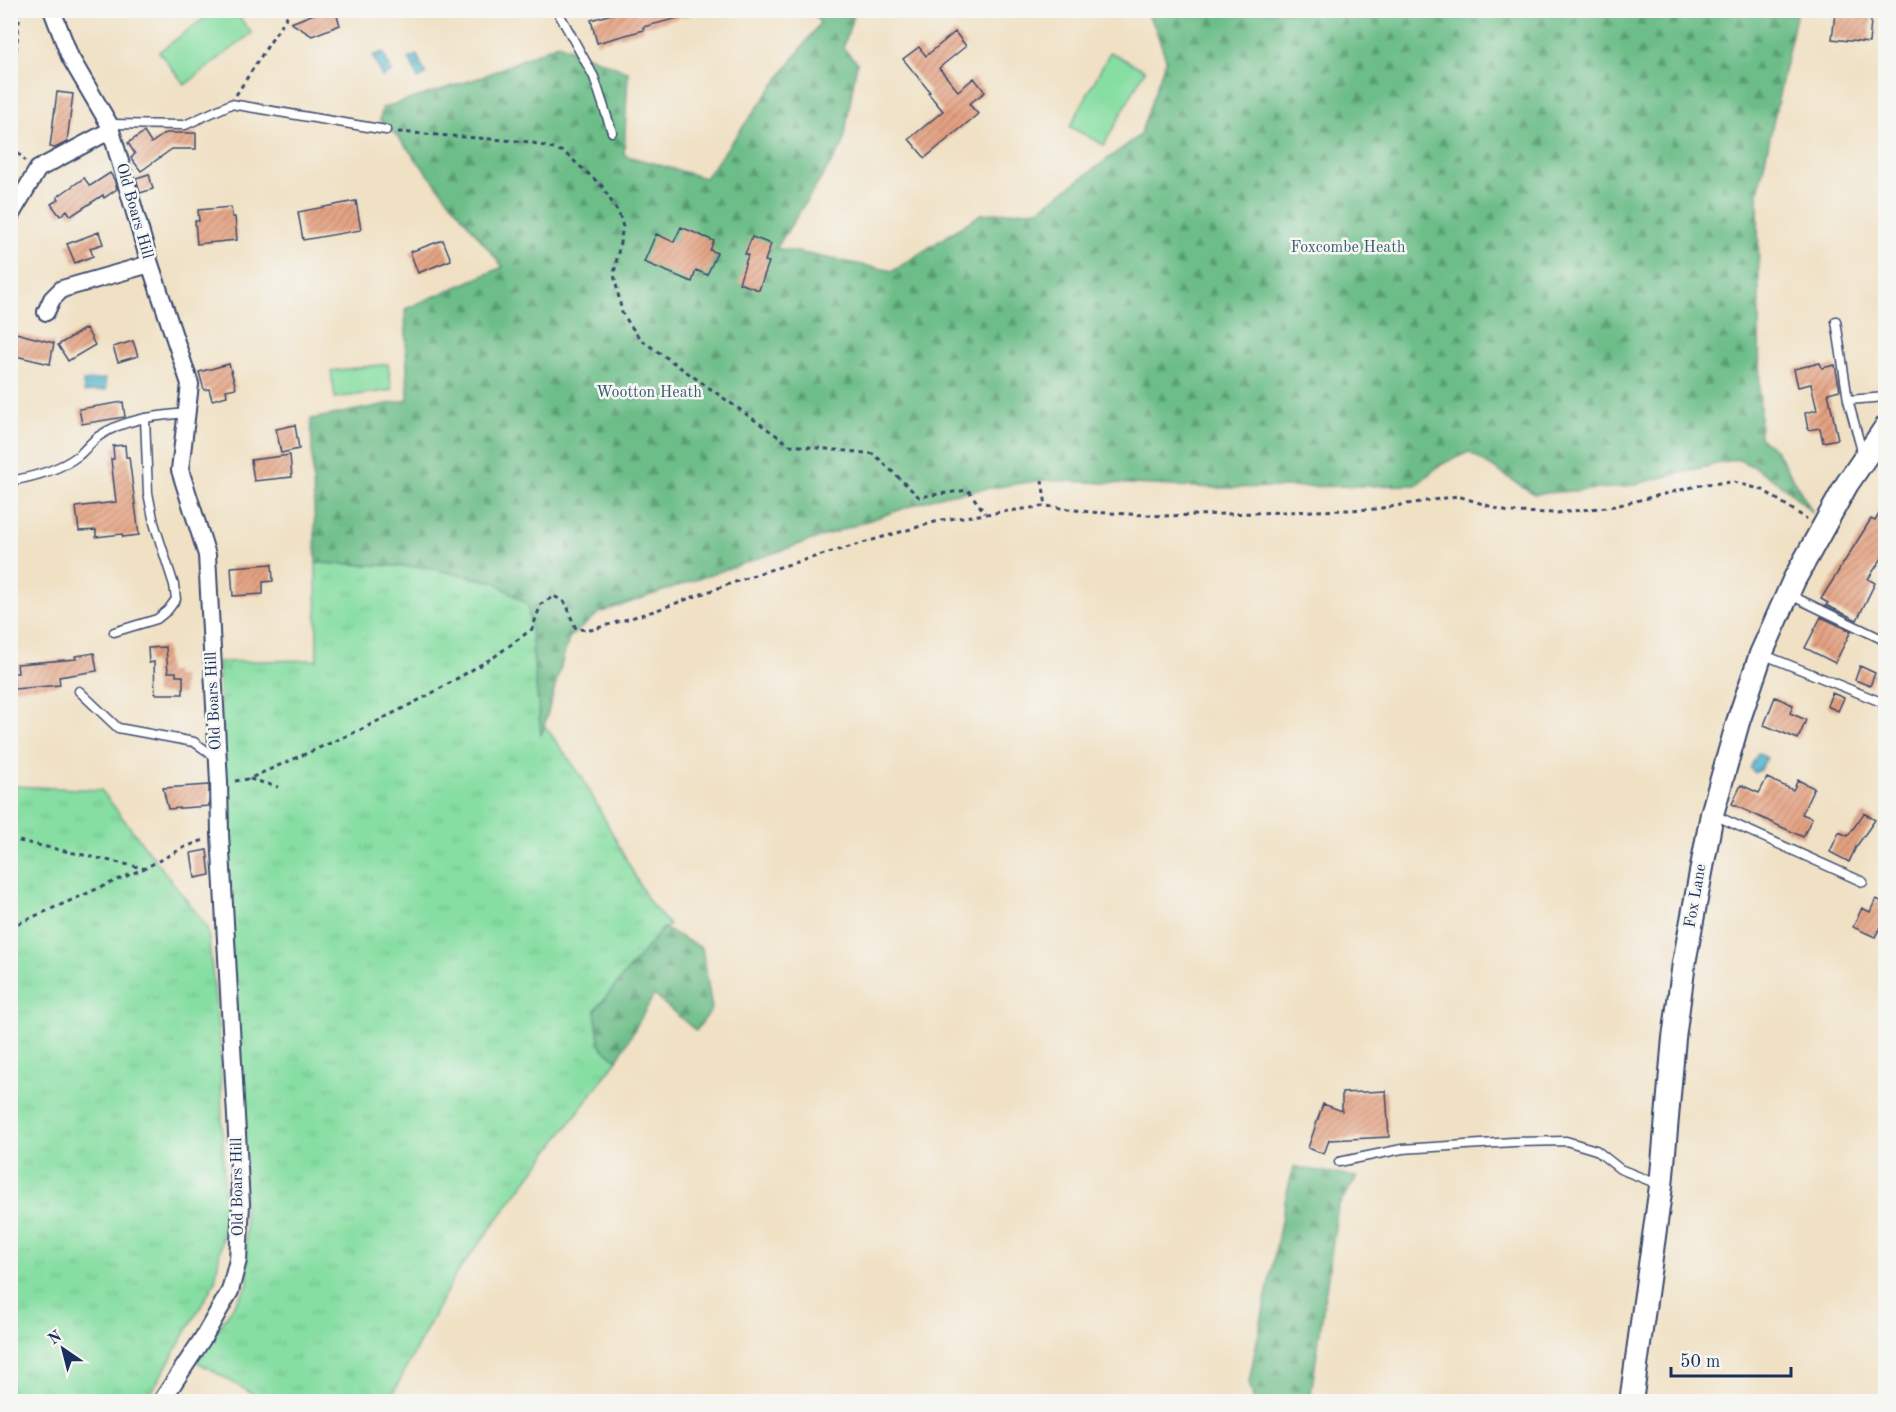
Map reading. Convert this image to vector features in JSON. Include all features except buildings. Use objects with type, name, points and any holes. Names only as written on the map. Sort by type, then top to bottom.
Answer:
[{"type":"street","name":"Old Boars Hill","points":[[52,10],[70,57],[110,127],[150,264],[190,384],[180,470],[207,555],[241,1203],[240,1244],[230,1291],[203,1338],[161,1401]]},
{"type":"street","points":[[10,216],[38,169],[110,127]]},
{"type":"street","points":[[46,312],[52,299],[62,290],[150,264]]},
{"type":"street","name":"Fox Lane","points":[[1631,1401],[1661,1186],[1674,1038],[1684,963],[1712,814],[1738,722],[1761,654],[1821,528],[1886,427]]},
{"type":"lane","points":[[557,10],[594,77],[612,132]]},
{"type":"lane","points":[[110,127],[185,125],[231,104],[386,130]]},
{"type":"lane","points":[[1836,321],[1848,400],[1864,458]]},
{"type":"lane","points":[[1848,400],[1886,397]]},
{"type":"lane","points":[[10,482],[37,476],[69,462],[100,435],[145,417],[187,413]]},
{"type":"lane","points":[[114,632],[158,619],[176,599],[174,585],[154,523],[148,493],[145,417]]},
{"type":"lane","points":[[1788,594],[1886,641]]},
{"type":"lane","points":[[1761,654],[1886,704]]},
{"type":"lane","points":[[79,691],[118,728],[194,742],[218,758]]},
{"type":"lane","points":[[1712,814],[1863,882]]},
{"type":"lane","points":[[1339,1162],[1402,1149],[1566,1141],[1596,1150],[1620,1169],[1661,1186]]},
{"type":"path","points":[[20,10],[12,94],[12,124],[16,152],[27,163],[38,169]]},
{"type":"path","points":[[231,104],[291,10]]},
{"type":"path","points":[[386,130],[424,135],[530,142],[564,152],[602,186],[619,214],[623,227],[614,274],[622,313],[640,339],[790,445],[874,454],[919,497],[968,490],[985,513]]},
{"type":"path","points":[[1042,480],[1046,506]]},
{"type":"path","points":[[219,782],[248,779],[300,754],[360,730],[427,696],[494,657],[532,629],[541,604],[555,596],[567,604],[576,629],[591,630],[654,611],[766,571],[876,538],[942,520],[985,513],[1046,506],[1090,512],[1164,516],[1376,509],[1458,496],[1508,512],[1557,513],[1615,506],[1705,484],[1734,482],[1763,490],[1821,528]]},
{"type":"path","points":[[248,779],[279,787]]},
{"type":"path","points":[[10,927],[145,868],[185,847],[220,834]]},
{"type":"path","points":[[10,839],[145,868]]},
{"type":"green space","points":[[214,11],[234,11],[252,33],[185,85],[159,52]]},
{"type":"green space","points":[[812,11],[855,11],[843,48],[857,62],[843,145],[776,248],[893,271],[981,214],[1038,210],[1140,135],[1166,59],[1155,27],[1145,11],[1797,11],[1758,193],[1760,438],[1776,450],[1813,513],[1788,490],[1756,468],[1737,459],[1623,487],[1534,494],[1469,452],[1440,465],[1416,485],[1218,488],[1042,480],[940,496],[599,613],[569,638],[541,736],[528,605],[495,582],[423,567],[316,563],[311,419],[408,400],[405,309],[503,267],[399,138],[380,120],[382,108],[482,77],[558,44],[628,72],[624,155],[705,178],[820,23]]},
{"type":"green space","points":[[1110,52],[1145,70],[1104,145],[1070,127]]},
{"type":"green space","points":[[388,364],[392,390],[335,398],[331,371]]},
{"type":"green space","points":[[316,563],[423,567],[495,582],[528,605],[544,725],[582,777],[648,900],[669,925],[595,1010],[600,1046],[617,1060],[454,1277],[389,1401],[265,1401],[196,1361],[248,1285],[218,662],[317,660]]},
{"type":"green space","points":[[11,786],[101,790],[205,924],[208,932],[220,1045],[225,1219],[215,1282],[146,1401],[31,1401],[11,1394]]},
{"type":"green space","points":[[663,928],[702,948],[712,1009],[696,1031],[654,995],[617,1060],[600,1046],[595,1010]]},
{"type":"green space","points":[[1294,1167],[1357,1177],[1338,1206],[1310,1401],[1254,1401],[1249,1382]]},
{"type":"water","points":[[383,52],[392,72],[382,77],[373,56]]},
{"type":"water","points":[[417,55],[426,75],[418,79],[409,58]]},
{"type":"water","points":[[105,379],[106,390],[84,392],[83,381]]},
{"type":"water","points":[[1758,753],[1767,758],[1759,771],[1755,773],[1750,768]]},
{"type":"park label","name":"Foxcombe Heath","points":[[1348,248]]},
{"type":"park label","name":"Wootton Heath","points":[[649,393]]}]
